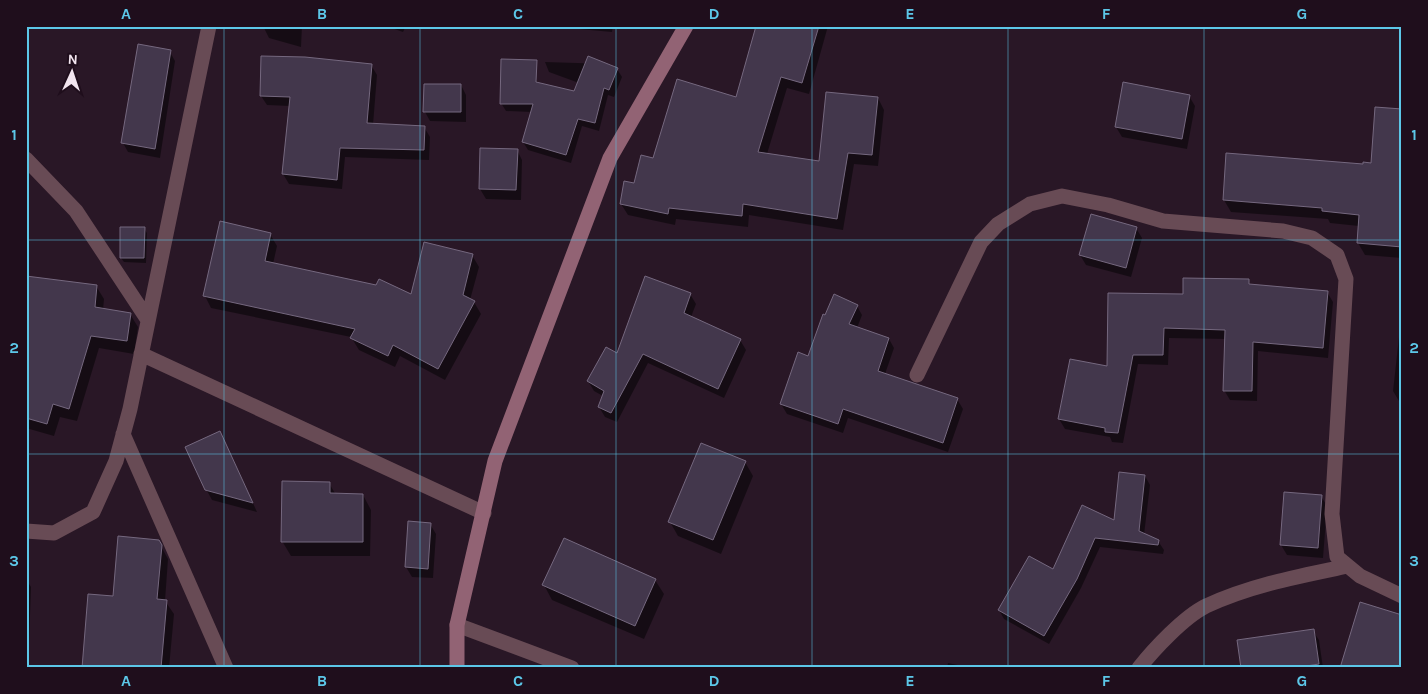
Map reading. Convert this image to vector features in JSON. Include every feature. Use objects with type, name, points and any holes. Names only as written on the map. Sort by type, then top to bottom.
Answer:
[{"type":"street","points":[[26,531],[54,533],[93,512],[116,461],[141,354],[208,26]]},
{"type":"street","points":[[457,668],[457,625],[495,461],[610,158],[686,26]]},
{"type":"street","points":[[26,159],[76,211],[148,320]]},
{"type":"street","points":[[917,375],[981,242],[998,224],[1030,204],[1062,196],[1108,205],[1163,221],[1283,231],[1312,238],[1337,255],[1346,279],[1332,514],[1337,557],[1360,576],[1402,596]]},
{"type":"street","points":[[141,354],[484,513]]},
{"type":"street","points":[[123,434],[226,668]]},
{"type":"street","points":[[1139,668],[1158,644],[1204,607],[1277,580],[1348,566]]},
{"type":"street","points":[[457,625],[572,668]]},
{"type":"building","points":[[756,26],[819,26],[802,83],[781,77],[758,152],[819,161],[826,92],[878,97],[872,155],[848,153],[837,219],[743,204],[742,216],[669,208],[668,214],[620,204],[624,181],[634,183],[641,155],[653,158],[677,79],[736,97]]},
{"type":"building","points":[[138,44],[171,50],[155,149],[121,143]]},
{"type":"building","points":[[261,56],[305,57],[372,64],[367,123],[425,126],[424,150],[340,148],[337,180],[282,174],[290,97],[260,96]]},
{"type":"building","points":[[588,56],[618,68],[609,90],[604,88],[595,123],[578,119],[566,155],[522,142],[533,104],[500,104],[501,59],[537,60],[536,82],[574,91]]},
{"type":"building","points":[[1123,82],[1190,95],[1182,139],[1115,127]]},
{"type":"building","points":[[424,84],[461,84],[461,112],[423,112]]},
{"type":"building","points":[[1375,107],[1402,109],[1402,247],[1357,243],[1359,215],[1322,211],[1322,208],[1223,200],[1226,153],[1363,164],[1363,162],[1371,163]]},
{"type":"building","points":[[480,148],[518,149],[516,190],[479,189]]},
{"type":"building","points":[[1091,214],[1137,227],[1126,268],[1079,255]]},
{"type":"building","points":[[220,221],[271,233],[265,261],[376,285],[379,279],[411,294],[424,242],[473,254],[463,295],[475,301],[438,369],[393,345],[388,356],[350,338],[355,329],[203,296]]},
{"type":"building","points":[[120,227],[145,227],[144,258],[120,258]]},
{"type":"building","points":[[26,276],[97,285],[95,307],[131,313],[127,341],[91,336],[69,409],[53,404],[47,424],[26,418]]},
{"type":"building","points":[[645,276],[691,293],[684,313],[741,339],[718,389],[643,354],[611,413],[598,407],[604,391],[587,381],[606,347],[617,353]]},
{"type":"building","points":[[1183,278],[1249,279],[1249,284],[1328,291],[1323,348],[1253,342],[1252,391],[1223,391],[1225,330],[1164,328],[1163,355],[1133,355],[1118,433],[1105,432],[1105,428],[1058,419],[1070,359],[1107,366],[1108,293],[1183,294]]},
{"type":"building","points":[[834,294],[858,305],[849,324],[889,338],[878,371],[958,398],[943,443],[843,409],[838,424],[780,404],[798,352],[808,356],[823,314],[825,315]]},
{"type":"building","points":[[220,431],[253,503],[205,490],[185,447]]},
{"type":"building","points":[[701,443],[746,461],[713,540],[668,522]]},
{"type":"building","points":[[1119,472],[1145,475],[1139,531],[1159,540],[1158,545],[1095,538],[1077,579],[1044,636],[998,610],[1029,556],[1053,569],[1082,505],[1114,520]]},
{"type":"building","points":[[282,481],[330,482],[330,493],[363,494],[363,542],[281,542]]},
{"type":"building","points":[[1284,492],[1322,495],[1318,548],[1280,545]]},
{"type":"building","points":[[408,521],[431,523],[428,569],[405,567]]},
{"type":"building","points":[[118,536],[159,540],[162,545],[157,599],[167,600],[161,668],[82,668],[88,594],[113,596]]},
{"type":"building","points":[[564,538],[656,579],[635,626],[542,585]]},
{"type":"building","points":[[1360,602],[1402,615],[1402,668],[1340,668]]},
{"type":"building","points":[[1314,629],[1319,664],[1294,668],[1241,668],[1237,640]]}]
